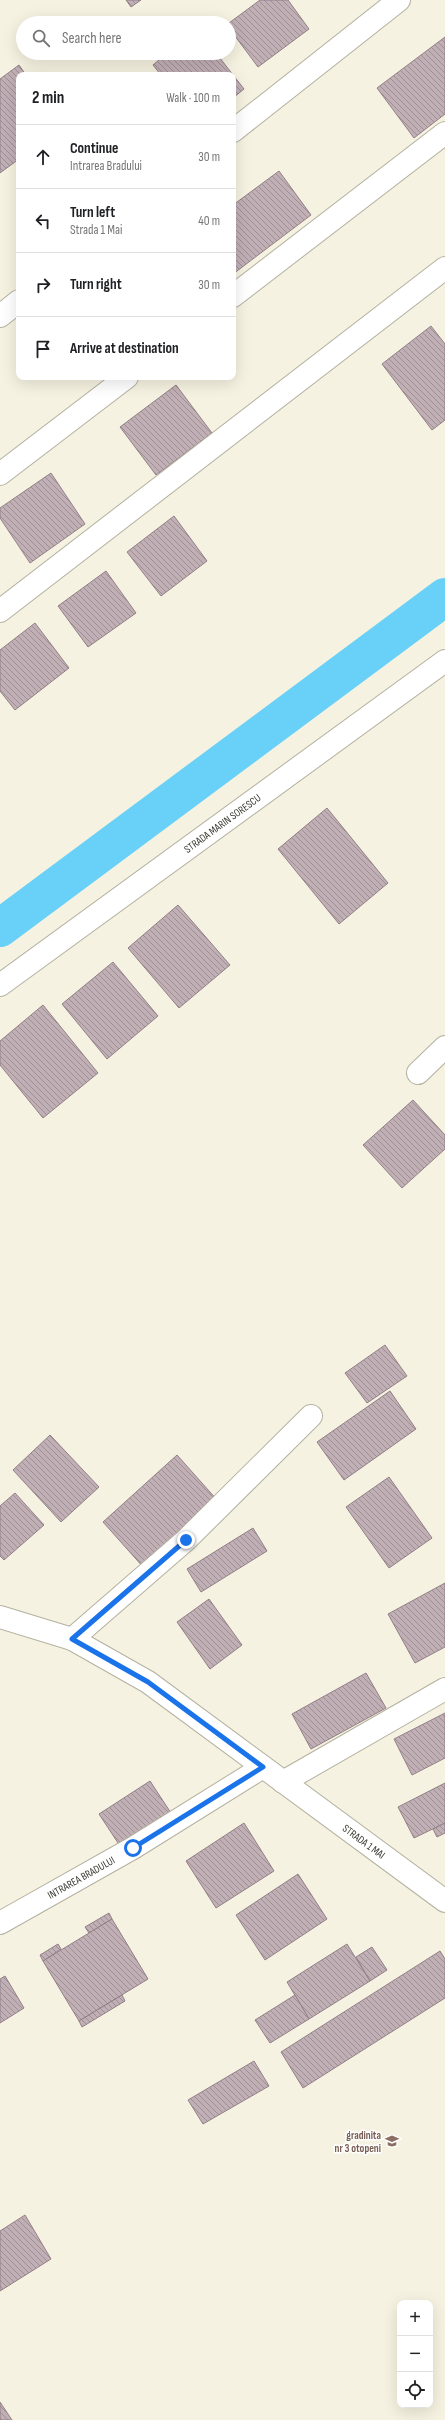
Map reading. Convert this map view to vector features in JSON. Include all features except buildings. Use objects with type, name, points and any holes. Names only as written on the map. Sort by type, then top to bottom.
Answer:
[{"type":"street","points":[[236,130],[399,0]]},
{"type":"street","points":[[236,294],[445,133]]},
{"type":"street","points":[[0,611],[445,268]]},
{"type":"street","points":[[0,316],[16,303]]},
{"type":"street","points":[[0,474],[123,380]]},
{"type":"street","name":"STRADA MARIN SORESCU","points":[[0,986],[445,661]]},
{"type":"street","points":[[418,1073],[445,1047]]},
{"type":"street","points":[[72,1639],[186,1540],[311,1416]]},
{"type":"street","name":"STRADA 1 MAI","points":[[0,1617],[72,1639],[148,1682],[445,1901]]},
{"type":"street","points":[[283,1782],[445,1689]]},
{"type":"street","name":"INTRAREA BRADULUI","points":[[0,1923],[133,1848],[263,1767]]},
{"type":"waterway","points":[[0,928],[445,597]]},
{"type":"place","name":"gradinita nr 3 otopeni","points":[[392,2141]]},
{"type":"route","points":[[133,1848],[263,1767],[148,1682],[72,1639],[186,1540]]}]
